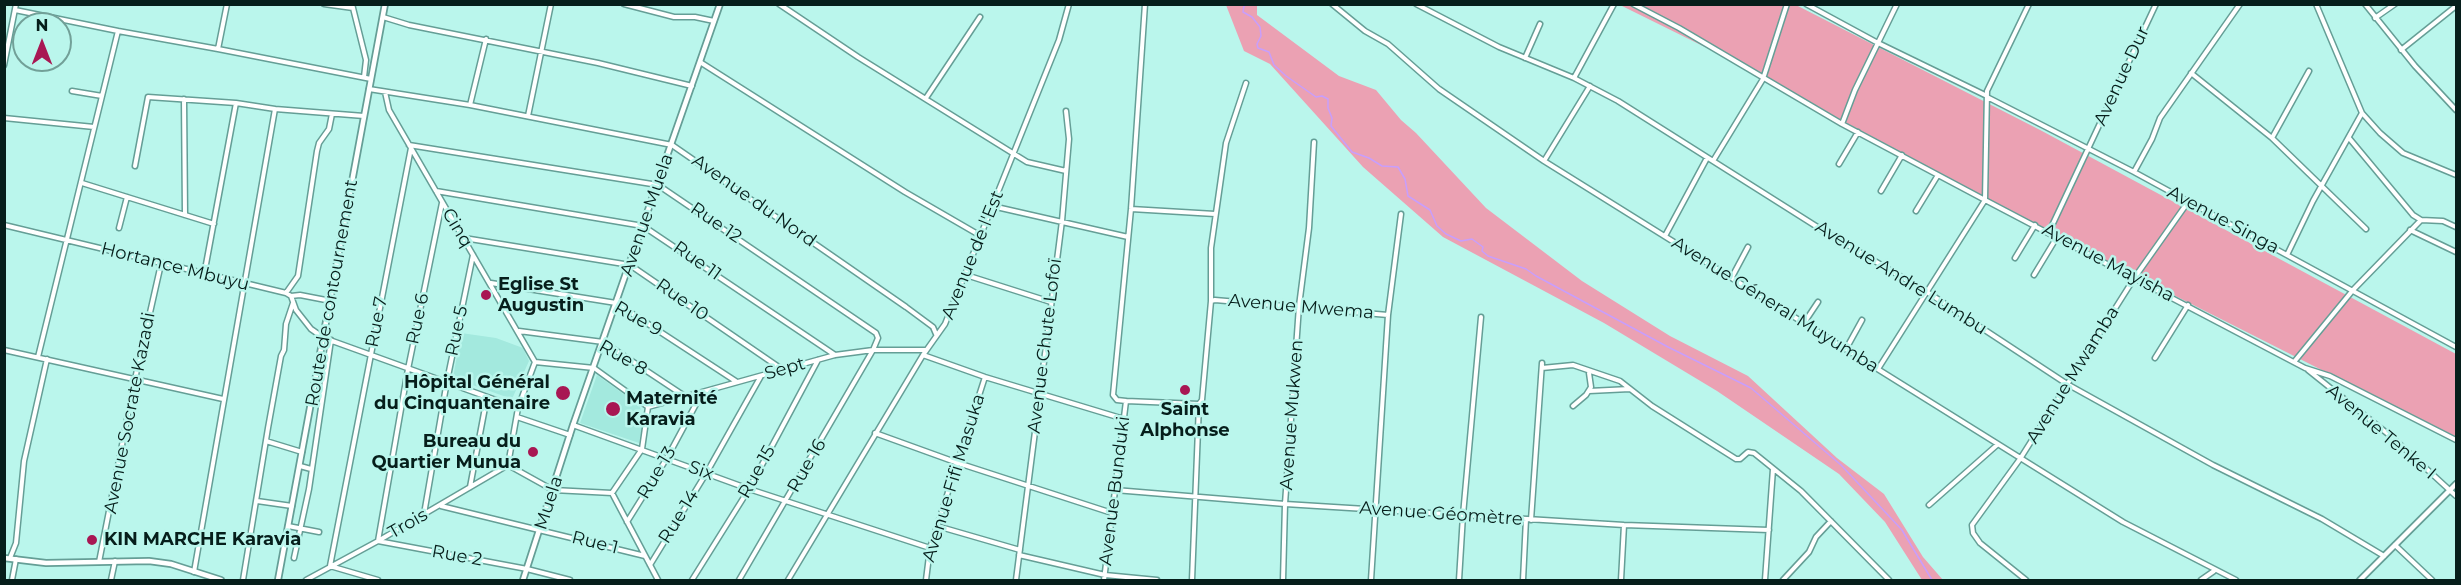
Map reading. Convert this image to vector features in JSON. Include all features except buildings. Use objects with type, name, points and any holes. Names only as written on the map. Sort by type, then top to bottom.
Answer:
[{"type":"street","points":[[4,65],[15,4]]},
{"type":"street","points":[[218,49],[227,4]]},
{"type":"street","points":[[324,4],[352,6],[366,60],[364,77]]},
{"type":"street","name":"Route de contournement","points":[[278,580],[385,4]]},
{"type":"street","points":[[528,116],[551,4]]},
{"type":"street","points":[[624,4],[674,17],[695,16],[714,21]]},
{"type":"street","name":"Avenue Muela","points":[[573,425],[720,4]]},
{"type":"street","points":[[779,4],[1029,164],[1066,171]]},
{"type":"street","name":"Avenue de l'Est","points":[[788,580],[924,353],[945,324],[1059,40],[1069,4]]},
{"type":"street","points":[[1145,4],[1131,209],[1113,390],[1116,399],[1126,401],[1199,404]]},
{"type":"street","name":"Avenue Géneral Muyumba","points":[[1332,4],[1365,31],[1388,44],[1438,89],[1544,161],[2123,522],[2214,571],[2236,580]]},
{"type":"street","name":"Avenue Andre Lumbu","points":[[1416,4],[1424,6],[1490,43],[1574,78],[1618,101],[1820,228],[1927,292],[2067,384],[2213,465],[2322,519],[2384,556]]},
{"type":"street","points":[[1574,78],[1614,4]]},
{"type":"street","name":"Avenue Mayisha","points":[[1634,4],[1842,124],[1985,200],[2294,362],[2330,376],[2457,440]]},
{"type":"street","points":[[1713,161],[1763,79],[1788,4]]},
{"type":"street","name":"Avenue Singa","points":[[1806,4],[1878,43],[2088,148],[2457,347]]},
{"type":"street","points":[[1842,124],[1855,90],[1897,4]]},
{"type":"street","points":[[1878,369],[1985,200],[1987,96],[2029,4]]},
{"type":"street","name":"Avenue Dur","points":[[2049,232],[2156,4]]},
{"type":"street","points":[[2133,172],[2152,139],[2160,118],[2240,4]]},
{"type":"street","points":[[2316,4],[2362,113],[2403,153],[2457,175]]},
{"type":"street","points":[[2365,4],[2401,50],[2448,103],[2457,110]]},
{"type":"street","points":[[2375,18],[2395,4]]},
{"type":"street","points":[[2401,50],[2457,6]]},
{"type":"street","points":[[15,10],[371,78]]},
{"type":"street","points":[[926,98],[980,16]]},
{"type":"street","points":[[383,17],[409,25],[644,72],[692,86]]},
{"type":"street","points":[[1525,58],[1540,24]]},
{"type":"street","points":[[38,357],[118,31]]},
{"type":"street","points":[[470,105],[486,39]]},
{"type":"street","points":[[700,62],[905,192],[981,236]]},
{"type":"street","points":[[2272,138],[2309,71]]},
{"type":"street","points":[[2191,73],[2272,138],[2366,229]]},
{"type":"street","points":[[1211,301],[1211,248],[1226,143],[1246,83]]},
{"type":"street","points":[[1544,161],[1590,86]]},
{"type":"street","name":"Avenue du Nord","points":[[369,89],[470,105],[672,145],[906,307],[933,327],[936,334]]},
{"type":"street","points":[[72,91],[102,96]]},
{"type":"street","name":"Cinq","points":[[385,92],[389,110],[535,362]]},
{"type":"street","points":[[135,166],[148,97],[364,116]]},
{"type":"street","points":[[184,99],[185,215]]},
{"type":"street","points":[[204,275],[236,103]]},
{"type":"street","points":[[194,572],[275,109]]},
{"type":"street","name":"Avenue Chute Lofoï","points":[[1016,580],[1062,221],[1069,139],[1066,111]]},
{"type":"street","points":[[2287,255],[2362,113]]},
{"type":"street","points":[[332,114],[329,129],[319,143],[298,276],[288,295],[296,310],[311,329],[324,338],[518,408]]},
{"type":"street","points":[[4,118],[94,127]]},
{"type":"street","points":[[1839,164],[1858,132]]},
{"type":"street","points":[[2349,138],[2410,213],[2421,220],[2438,220],[2457,227]]},
{"type":"street","name":"Avenue Mukwen","points":[[1283,580],[1285,504],[1299,306],[1309,228],[1314,142]]},
{"type":"street","name":"Rue 12","points":[[410,147],[658,185],[876,333],[878,338],[873,350]]},
{"type":"street","name":"Rue 7","points":[[330,567],[410,147]]},
{"type":"street","points":[[1881,191],[1902,155]]},
{"type":"street","points":[[1665,236],[1707,158]]},
{"type":"street","points":[[1916,211],[1938,175]]},
{"type":"street","points":[[82,183],[214,224]]},
{"type":"street","name":"Rue 11","points":[[436,191],[643,226],[835,355]]},
{"type":"street","points":[[119,228],[127,197]]},
{"type":"street","name":"Avenue Mwamba","points":[[2026,580],[1980,543],[1972,528],[1973,522],[2020,459],[2135,277],[2188,202]]},
{"type":"street","name":"Rue 6","points":[[378,542],[408,369],[442,203]]},
{"type":"street","points":[[992,206],[1128,237]]},
{"type":"street","points":[[1131,209],[1215,214]]},
{"type":"street","points":[[1388,315],[1401,214]]},
{"type":"street","points":[[2294,362],[2353,290],[2421,220]]},
{"type":"street","name":"Hortance Mbuyu","points":[[4,225],[244,285],[288,295],[331,301]]},
{"type":"street","points":[[2015,258],[2035,225]]},
{"type":"street","points":[[2410,230],[2457,252]]},
{"type":"street","points":[[2034,275],[2057,237]]},
{"type":"street","name":"Rue 10","points":[[464,238],[630,264],[783,370]]},
{"type":"street","points":[[1732,278],[1748,247]]},
{"type":"street","name":"Rue 5","points":[[424,514],[447,381],[473,254]]},
{"type":"street","name":"Avenue Socrate Kazadi","points":[[99,562],[135,378],[161,264]]},
{"type":"street","points":[[966,275],[1051,302]]},
{"type":"street","name":"Rue 9","points":[[490,283],[616,303],[737,382]]},
{"type":"street","name":"Avenue Mwema","points":[[1192,580],[1199,404],[1202,400],[1211,301],[1299,306],[1388,315],[1371,580]]},
{"type":"street","points":[[243,580],[281,356],[284,350],[286,324],[293,302]]},
{"type":"street","points":[[1804,323],[1818,302]]},
{"type":"street","points":[[2155,358],[2188,305]]},
{"type":"street","points":[[1459,580],[1462,515],[1482,317]]},
{"type":"street","points":[[1846,349],[1862,320]]},
{"type":"street","name":"Rue 8","points":[[518,331],[603,342],[686,397]]},
{"type":"street","points":[[294,558],[301,529],[331,340]]},
{"type":"street","points":[[4,350],[135,378],[223,400]]},
{"type":"street","name":"Sept","points":[[648,408],[835,355],[873,350],[924,353],[985,377],[1124,419]]},
{"type":"street","name":"Rue 16","points":[[739,580],[873,350]]},
{"type":"street","points":[[7,558],[16,543],[24,461],[46,359]]},
{"type":"street","name":"Rue 15","points":[[692,580],[749,489],[818,360]]},
{"type":"street","points":[[535,362],[594,368],[648,408],[642,449],[612,493],[553,490],[508,465],[518,408],[535,362]]},
{"type":"street","points":[[1522,580],[1542,366],[1568,364],[1623,382],[1652,406],[1736,459],[1752,452],[1773,468],[1831,522],[1889,580]]},
{"type":"street","name":"Avenue Tenke I","points":[[2306,368],[2393,438],[2457,496]]},
{"type":"street","points":[[1573,406],[1589,392],[1592,382],[1588,370]]},
{"type":"street","name":"Rue 14","points":[[650,565],[762,376]]},
{"type":"street","name":"Avenue Fifi Masuka","points":[[926,580],[930,548],[985,377]]},
{"type":"street","points":[[1589,392],[1630,389]]},
{"type":"street","name":"Rue 13","points":[[627,522],[667,458],[702,392]]},
{"type":"street","points":[[470,487],[487,398]]},
{"type":"street","name":"Avenue Bunduki","points":[[1105,578],[1126,401]]},
{"type":"street","points":[[517,417],[570,435]]},
{"type":"street","name":"Six","points":[[573,425],[749,489],[930,548]]},
{"type":"street","name":"Muela","points":[[523,580],[573,425]]},
{"type":"street","points":[[875,433],[958,463],[1112,513]]},
{"type":"street","points":[[266,441],[303,452]]},
{"type":"street","points":[[1929,505],[1997,445]]},
{"type":"street","name":"Trois","points":[[306,580],[378,542],[508,465]]},
{"type":"street","points":[[300,466],[311,469]]},
{"type":"street","points":[[1765,580],[1773,468]]},
{"type":"street","points":[[2360,580],[2457,483]]},
{"type":"street","name":"Avenue Géomètre","points":[[1114,490],[1375,510],[1624,525],[1769,530]]},
{"type":"street","points":[[612,493],[658,580]]},
{"type":"street","points":[[257,501],[292,506]]},
{"type":"street","name":"Rue 1","points":[[440,506],[645,556]]},
{"type":"street","points":[[1783,580],[1809,552],[1816,537],[1831,522]]},
{"type":"street","points":[[1621,580],[1624,525]]},
{"type":"street","points":[[288,526],[319,532]]},
{"type":"street","points":[[937,526],[1105,578],[1156,580]]},
{"type":"street","name":"Rue 2","points":[[378,542],[527,569],[570,580]]},
{"type":"street","points":[[2395,545],[2432,580]]},
{"type":"street","points":[[7,558],[46,563],[115,561],[161,563],[194,572],[203,578],[221,580]]},
{"type":"street","points":[[12,580],[16,558]]},
{"type":"street","points":[[111,580],[115,561]]},
{"type":"street","points":[[330,567],[378,580]]},
{"type":"street","points":[[2201,580],[2214,571]]},
{"type":"shaded area","points":[[1226,5],[1257,5],[1257,15],[1339,76],[1376,90],[1401,120],[1486,208],[1582,281],[1670,336],[1748,376],[1837,458],[1884,494],[1923,557],[1943,580],[1922,580],[1885,522],[1839,474],[1717,391],[1604,323],[1443,237],[1363,167],[1270,64],[1244,51]]},
{"type":"shaded area","points":[[1620,5],[1796,5],[2042,131],[2456,354],[2456,438],[2051,233],[1709,49]]},
{"type":"shaded area","points":[[461,333],[496,338],[523,348],[529,361],[512,399],[453,378]]},
{"type":"shaded area","name":"Maternité Karavia","points":[[597,375],[640,406],[643,422],[639,443],[580,423]]},
{"type":"waterway","points":[[1249,4],[1244,6],[1243,12],[1252,17],[1260,27],[1261,36],[1257,44],[1258,48],[1269,52],[1274,65],[1286,76],[1316,97],[1322,96],[1328,99],[1328,108],[1332,118],[1331,126],[1352,152],[1382,166],[1398,167],[1405,179],[1408,196],[1430,210],[1437,226],[1446,234],[1461,241],[1472,239],[1483,247],[1482,251],[1488,256],[1526,269],[1668,347],[1751,388],[1841,465],[1902,530],[1932,580]]},
{"type":"place","name":"Eglise St Augustin","points":[[486,295]]},
{"type":"place","name":"Saint Alphonse","points":[[1185,390]]},
{"type":"place","name":"Hôpital Général du Cinquantenaire","points":[[563,393]]},
{"type":"place","name":"Maternité Karavia","points":[[613,409]]},
{"type":"place","name":"Bureau du Quartier Munua","points":[[533,452]]},
{"type":"place","name":"KIN MARCHE Karavia","points":[[92,540]]}]
